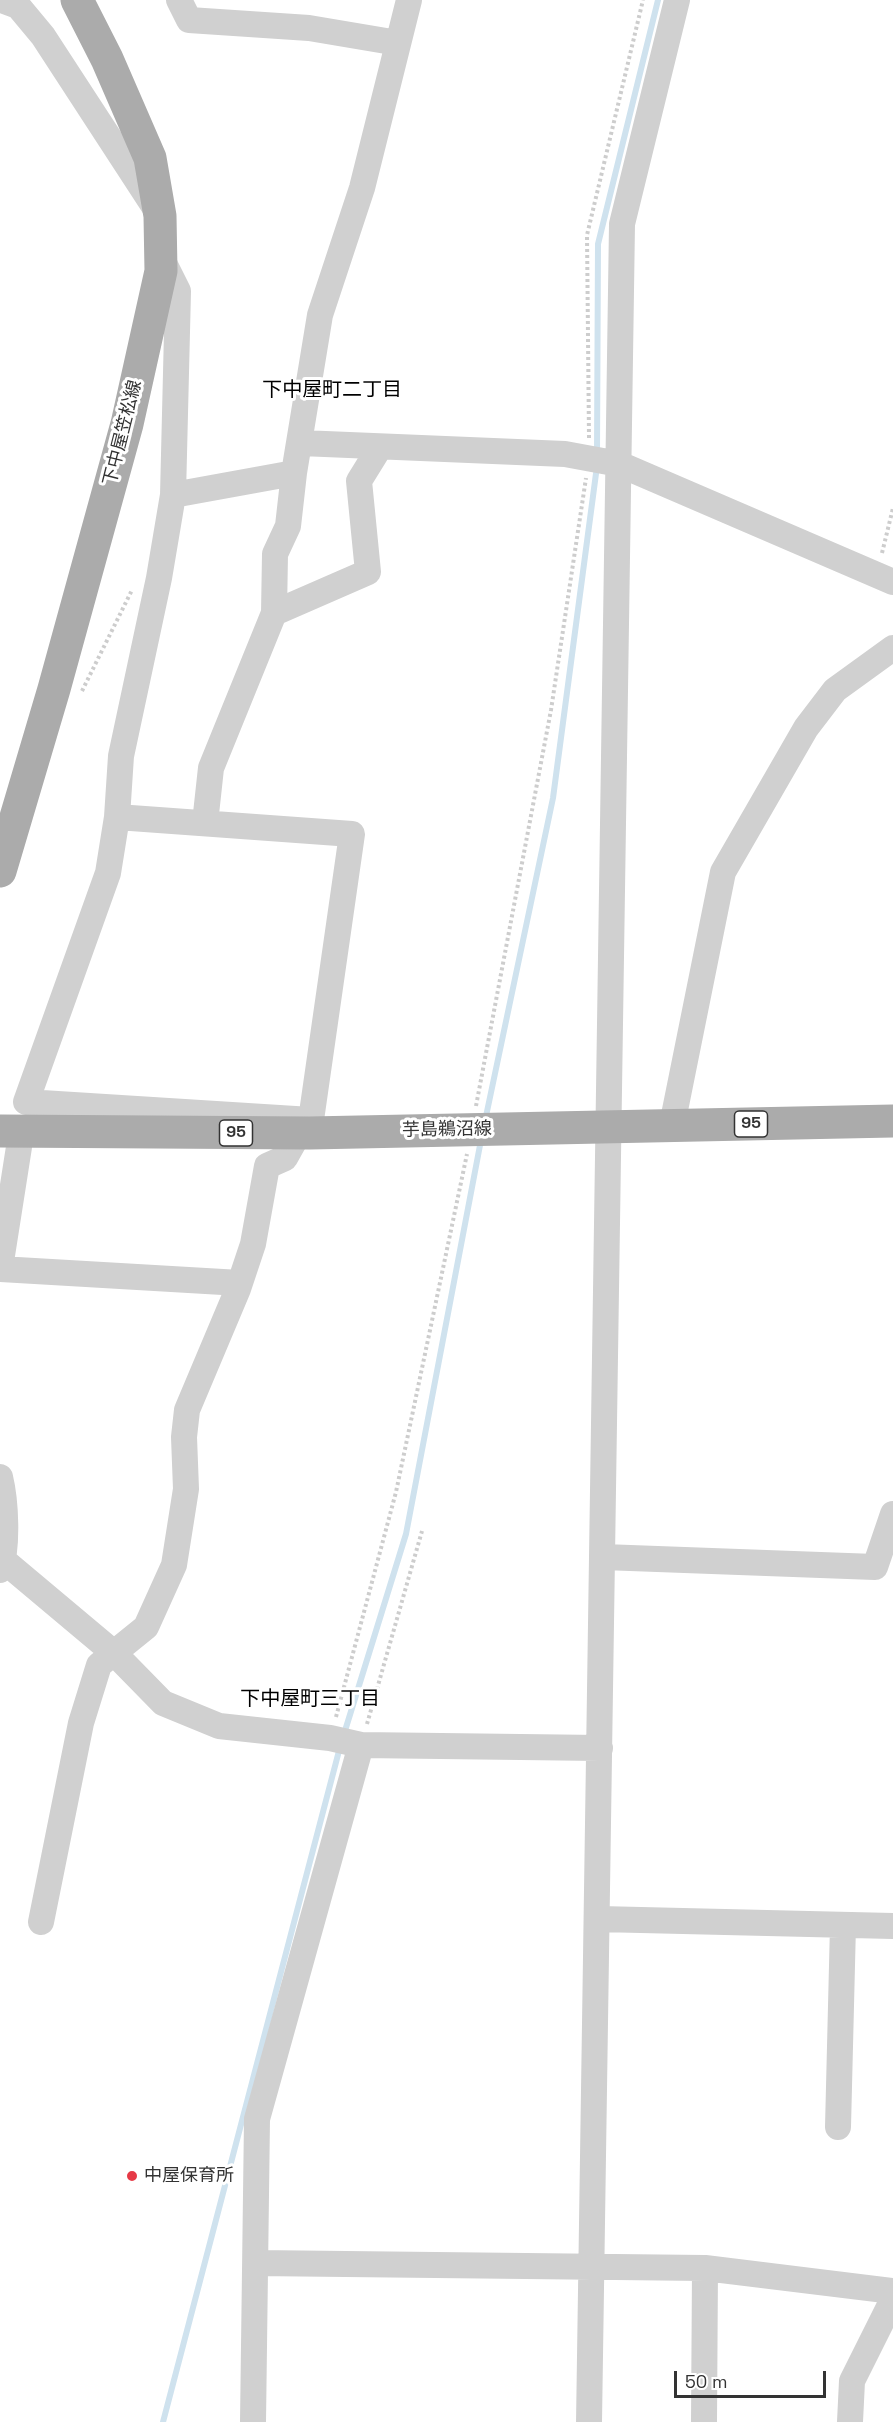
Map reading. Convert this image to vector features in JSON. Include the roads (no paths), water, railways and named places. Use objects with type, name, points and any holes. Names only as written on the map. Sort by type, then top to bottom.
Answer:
[{"type":"main road","name":"下中屋笠松線","points":[[0,871],[54,689],[127,424],[161,271],[160,216],[150,158],[107,59],[76,0]]},
{"type":"main road","name":"芋島鵜沼線","points":[[9,1139],[307,1129],[482,1130],[893,1121]]},
{"type":"street","points":[[2,0],[18,6],[43,36],[160,216]]},
{"type":"street","points":[[179,0],[189,20],[309,28],[398,43]]},
{"type":"street","points":[[205,823],[211,768],[274,613],[275,555],[288,526],[294,473],[301,443],[320,315],[362,188],[409,0]]},
{"type":"street","points":[[589,2422],[599,1919],[622,224],[677,0]]},
{"type":"street","points":[[161,257],[178,291],[173,495],[159,578],[121,756],[117,817],[108,873],[26,1102],[307,1129]]},
{"type":"street","points":[[301,443],[565,454],[619,464],[885,578]]},
{"type":"street","points":[[274,613],[368,572],[359,481],[380,447]]},
{"type":"street","points":[[173,495],[294,473]]},
{"type":"street","points":[[672,1125],[723,872],[806,728],[836,690],[893,648]]},
{"type":"street","points":[[41,1923],[81,1723],[99,1665],[146,1627],[174,1565],[186,1489],[184,1437],[187,1410],[240,1283],[253,1244],[267,1166],[285,1158],[307,1129],[352,834],[117,817]]},
{"type":"street","points":[[9,1139],[0,1269],[240,1283]]},
{"type":"street","points":[[0,1477],[3,1504],[2,1565],[115,1654],[163,1703],[219,1726],[345,1741],[600,1748]]},
{"type":"street","points":[[603,1557],[875,1567],[893,1514]]},
{"type":"street","points":[[253,2422],[257,2119],[345,1741]]},
{"type":"street","points":[[599,1919],[893,1926]]},
{"type":"street","points":[[838,2127],[843,1925]]},
{"type":"street","points":[[256,2263],[705,2268],[893,2291]]},
{"type":"street","points":[[705,2268],[705,2422]]},
{"type":"street","points":[[850,2422],[852,2381],[893,2299]]},
{"type":"waterway","points":[[597,453],[598,244],[658,0]]},
{"type":"waterway","points":[[485,1121],[553,798],[597,466]]},
{"type":"waterway","points":[[344,1734],[406,1534],[481,1140]]},
{"type":"waterway","points":[[163,2422],[340,1747]]},
{"type":"place","name":"中屋保育所","points":[[132,2176]]},
{"type":"district","name":"下中屋町二丁目","points":[[332,391]]},
{"type":"district","name":"下中屋町三丁目","points":[[310,1700]]}]
